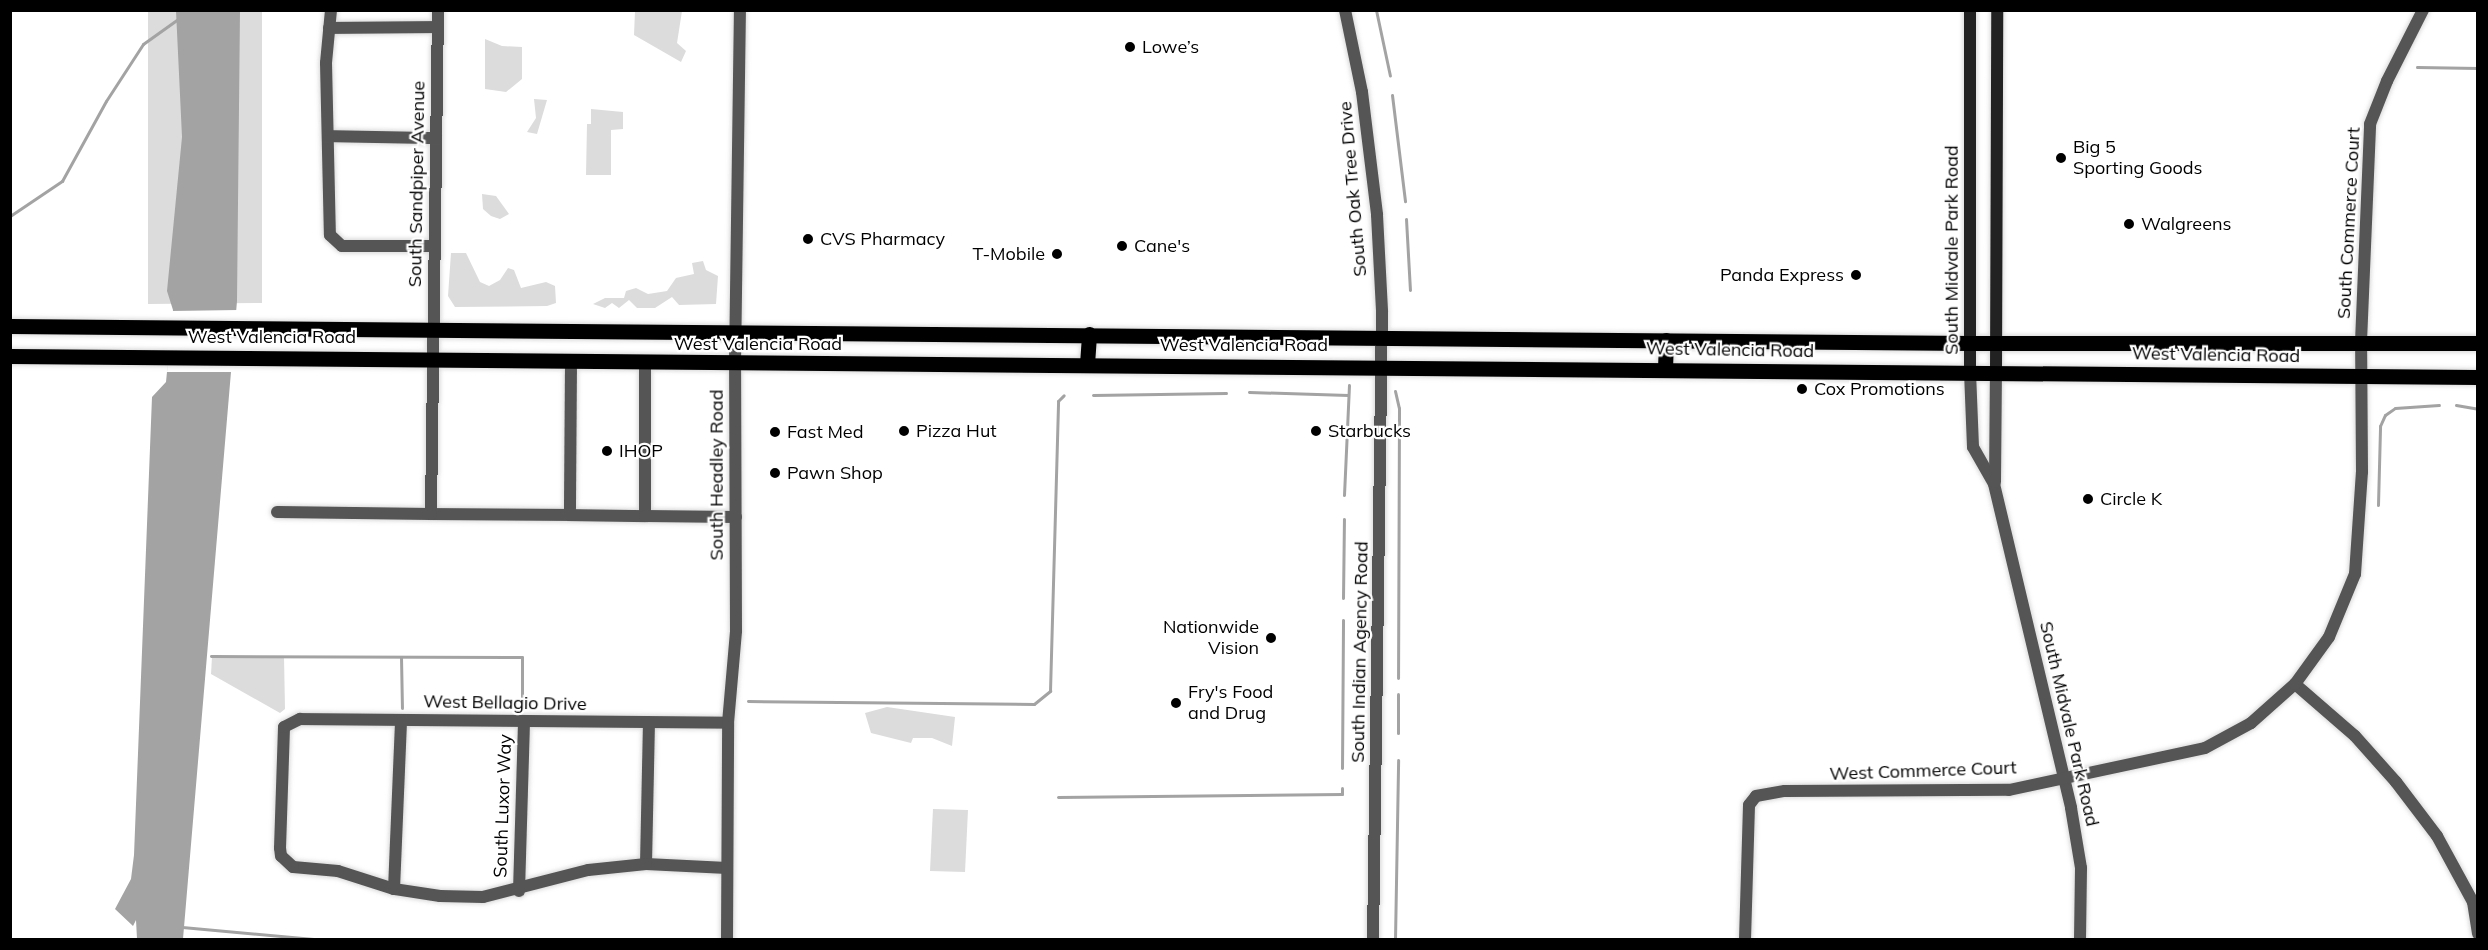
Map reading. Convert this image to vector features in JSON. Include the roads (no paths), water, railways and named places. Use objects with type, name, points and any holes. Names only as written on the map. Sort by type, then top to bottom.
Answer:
[{"type":"main road","name":"South Midvale Park Road","points":[[1970,10],[1970,372]]},
{"type":"main road","name":"South Midvale Park Road","points":[[1996,372],[1997,10]]},
{"type":"main road","name":"West Valencia Road","points":[[10,326],[1380,336],[1997,344],[2478,343]]},
{"type":"main road","points":[[1087,364],[1089,334]]},
{"type":"main road","points":[[1665,369],[1666,340]]},
{"type":"main road","name":"West Valencia Road","points":[[10,356],[431,358],[735,364],[1380,365],[2478,377]]},
{"type":"street","points":[[330,10],[327,226],[330,241],[345,247],[433,246]]},
{"type":"street","name":"South Sandpiper Avenue","points":[[431,514],[431,358],[435,328],[433,246],[438,10]]},
{"type":"street","name":"South Headley Road","points":[[728,939],[728,723],[736,631],[735,331],[740,10]]},
{"type":"street","name":"South Oak Tree Drive","points":[[1345,10],[1362,92],[1377,215],[1380,365]]},
{"type":"street","name":"South Commerce Court","points":[[2361,377],[2370,124],[2386,81],[2423,10]]},
{"type":"street","points":[[329,28],[437,27]]},
{"type":"street","points":[[328,136],[436,138]]},
{"type":"street","points":[[570,515],[571,361]]},
{"type":"street","points":[[645,362],[645,516]]},
{"type":"street","name":"South Indian Agency Road","points":[[1373,939],[1380,365]]},
{"type":"street","name":"South Midvale Park Road","points":[[1970,372],[1973,447],[1994,483]]},
{"type":"street","name":"South Midvale Park Road","points":[[1996,372],[1994,483],[2063,778],[2081,868],[2080,939]]},
{"type":"street","name":"West Commerce Court","points":[[1745,939],[1749,805],[1764,792],[2009,790],[2205,748],[2251,723],[2295,684],[2329,637],[2355,574],[2362,472],[2361,377]]},
{"type":"street","points":[[277,512],[736,517]]},
{"type":"street","points":[[2295,684],[2355,736],[2396,782],[2437,836],[2473,902],[2478,934]]},
{"type":"street","name":"West Bellagio Drive","points":[[394,889],[338,871],[287,863],[280,848],[284,727],[300,719],[728,723]]},
{"type":"street","points":[[401,720],[394,889],[483,897],[519,891],[588,870],[646,864],[727,867]]},
{"type":"street","name":"South Luxor Way","points":[[519,891],[524,721]]},
{"type":"street","points":[[646,864],[649,723]]},
{"type":"waterway","points":[[1376,10],[1390,76]]},
{"type":"waterway","points":[[10,216],[62,181],[106,101],[143,44],[178,19]]},
{"type":"waterway","points":[[2417,67],[2478,68]]},
{"type":"waterway","points":[[1392,95],[1405,201]]},
{"type":"waterway","points":[[1406,219],[1410,290]]},
{"type":"waterway","points":[[1344,495],[1349,385]]},
{"type":"waterway","points":[[1395,391],[1399,408],[1398,678]]},
{"type":"waterway","points":[[1249,392],[1348,395]]},
{"type":"waterway","points":[[1093,395],[1226,393]]},
{"type":"waterway","points":[[748,701],[1034,704],[1050,691],[1058,401],[1064,395]]},
{"type":"waterway","points":[[2378,505],[2380,426],[2385,415],[2395,408],[2439,405]]},
{"type":"waterway","points":[[2456,405],[2478,409]]},
{"type":"waterway","points":[[1343,598],[1344,519]]},
{"type":"waterway","points":[[1342,768],[1343,620]]},
{"type":"waterway","points":[[211,656],[522,657],[522,699]]},
{"type":"waterway","points":[[401,657],[402,708]]},
{"type":"waterway","points":[[1398,694],[1398,733]]},
{"type":"waterway","points":[[1395,940],[1398,760]]},
{"type":"waterway","points":[[1058,797],[1342,794],[1342,788]]},
{"type":"waterway","points":[[182,927],[324,940]]},
{"type":"place","name":"Lowe’s","points":[[1130,47]]},
{"type":"place","name":"Big 5 Sporting Goods","points":[[2061,158]]},
{"type":"place","name":"Walgreens","points":[[2129,224]]},
{"type":"place","name":"CVS Pharmacy","points":[[808,239]]},
{"type":"place","name":"Cane's","points":[[1122,246]]},
{"type":"place","name":"T-Mobile","points":[[1057,254]]},
{"type":"place","name":"Panda Express","points":[[1856,275]]},
{"type":"place","name":"Cox Promotions","points":[[1802,389]]},
{"type":"place","name":"Pizza Hut","points":[[904,431]]},
{"type":"place","name":"Starbucks","points":[[1316,431]]},
{"type":"place","name":"Fast Med","points":[[775,432]]},
{"type":"place","name":"IHOP","points":[[607,451]]},
{"type":"place","name":"Pawn Shop","points":[[775,473]]},
{"type":"place","name":"Circle K","points":[[2088,499]]},
{"type":"place","name":"Nationwide Vision","points":[[1271,638]]},
{"type":"place","name":"Fry's Food and Drug","points":[[1176,703]]}]
